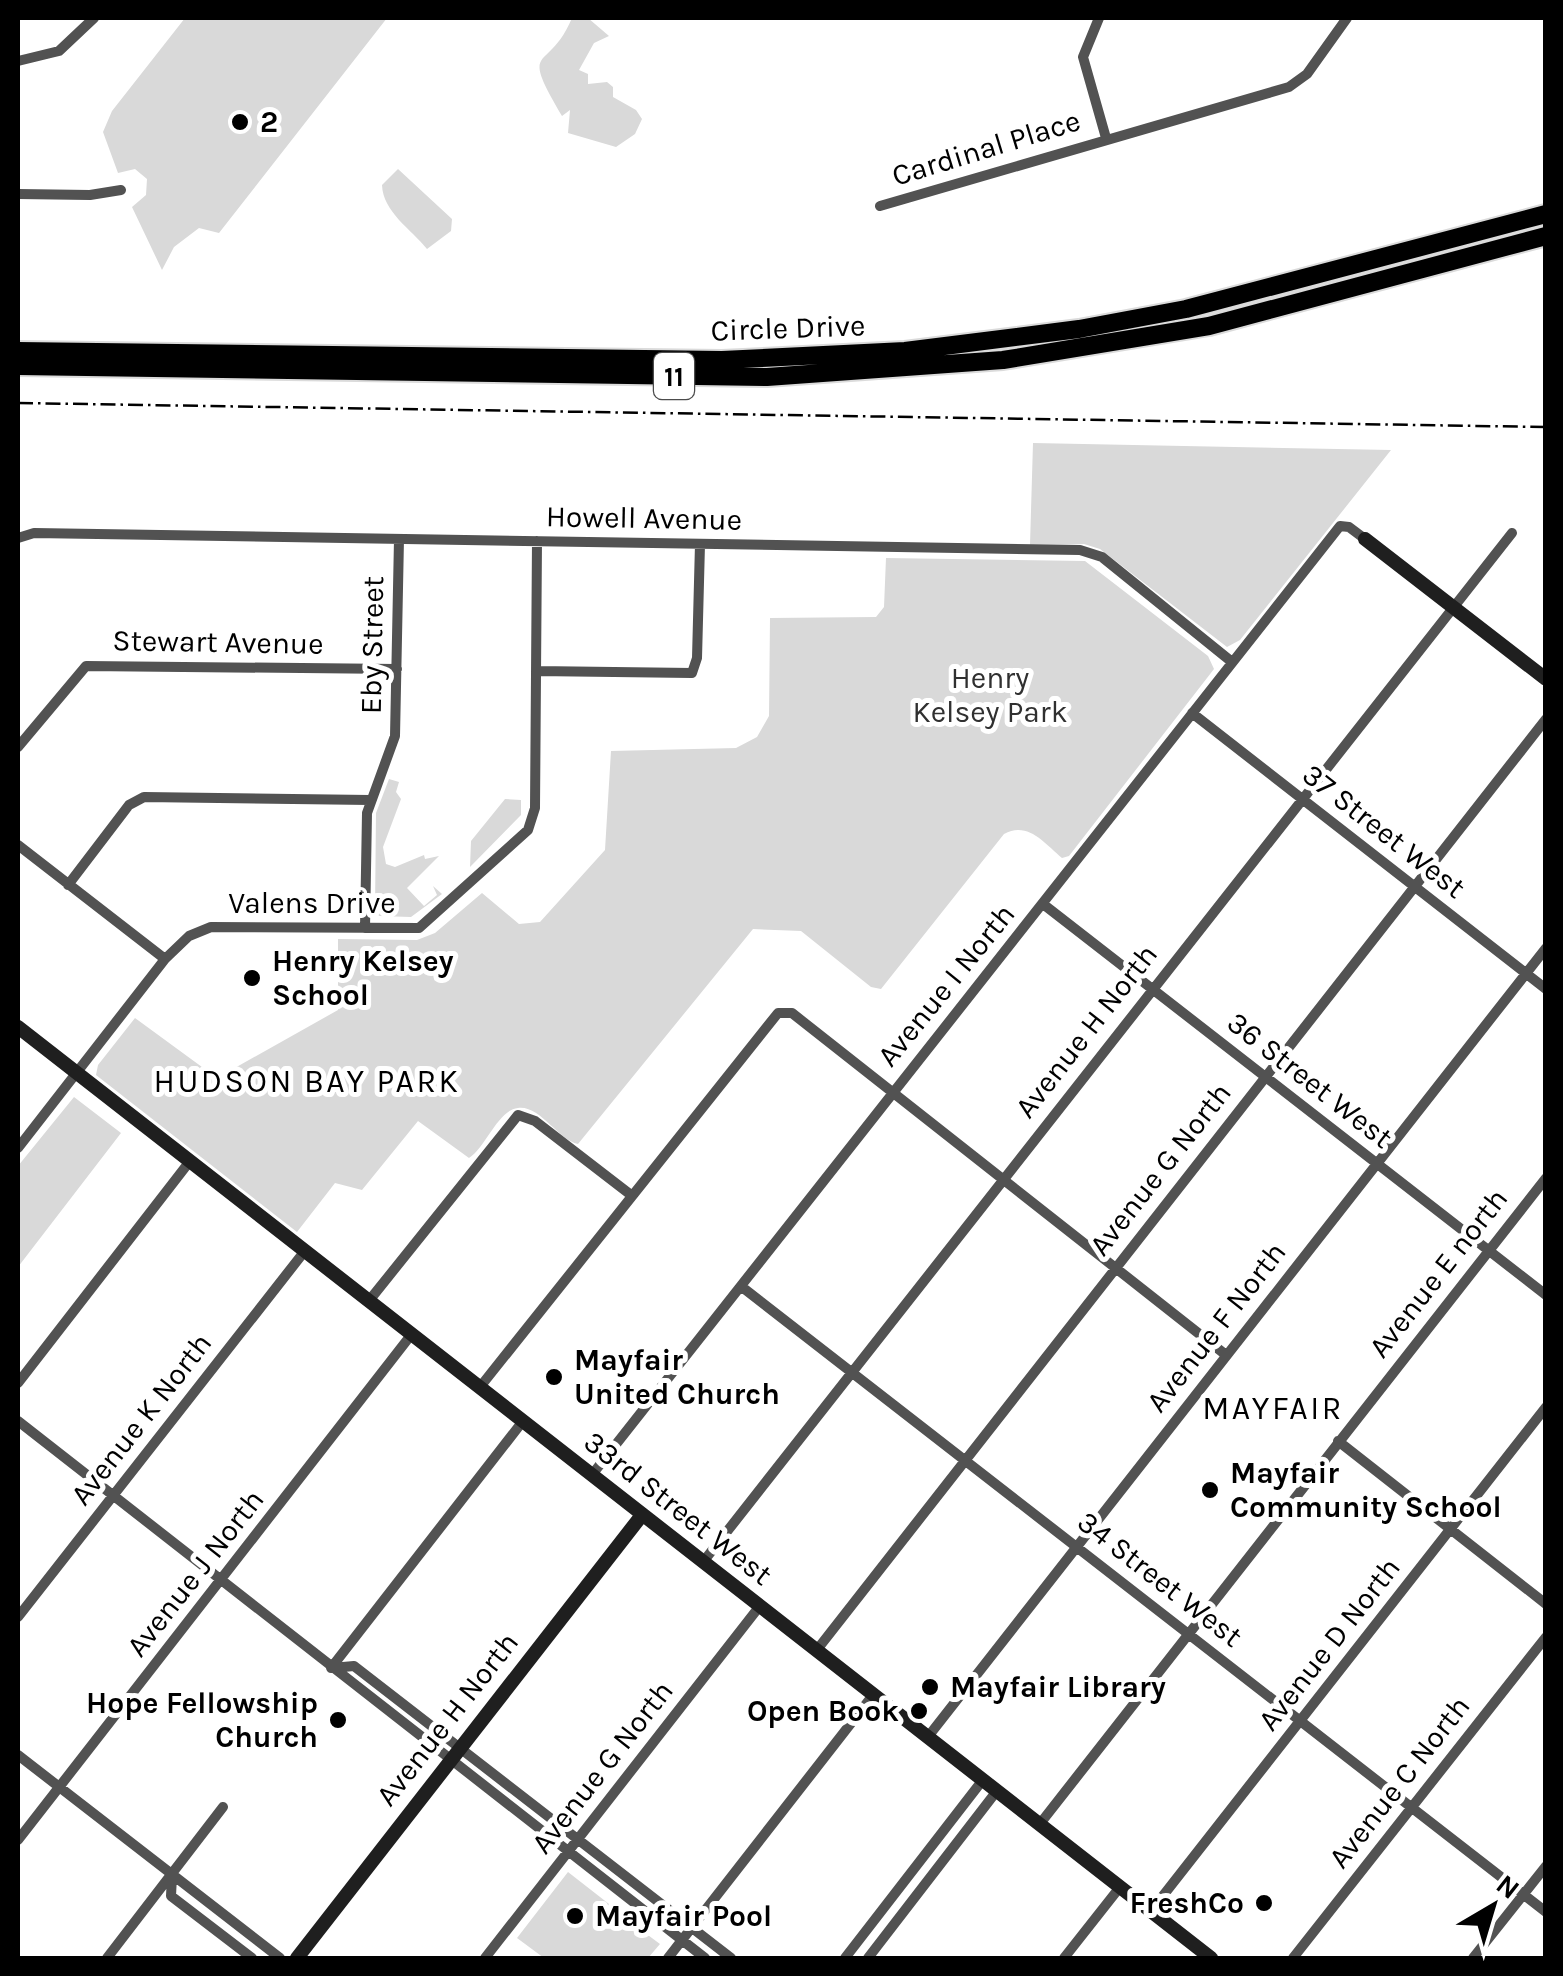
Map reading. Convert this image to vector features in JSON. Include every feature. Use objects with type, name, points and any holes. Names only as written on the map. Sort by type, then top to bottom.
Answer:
[{"type":"highway","name":"Circle Drive","points":[[18,352],[722,360],[905,351],[1079,328],[1204,305],[1546,214]]},
{"type":"highway","name":"Circle Drive","points":[[18,366],[767,377],[1003,360],[1209,326],[1546,236]]},
{"type":"main road","points":[[1365,539],[1546,679]]},
{"type":"main road","name":"33rd Street West","points":[[18,1027],[1211,1958]]},
{"type":"main road","name":"Avenue H North","points":[[297,1958],[642,1515]]},
{"type":"street","points":[[18,61],[59,51],[94,18]]},
{"type":"street","points":[[1099,18],[1084,57],[1106,138]]},
{"type":"street","name":"Cardinal Place","points":[[880,206],[1290,87],[1307,74],[1347,18]]},
{"type":"street","points":[[18,194],[90,195],[121,190]]},
{"type":"street","name":"Avenue I North","points":[[592,1476],[1340,526],[1349,526],[1365,539]]},
{"type":"street","name":"Avenue H North","points":[[703,1562],[1512,533]]},
{"type":"street","name":"Howell Avenue","points":[[18,538],[34,534],[1091,552],[1232,662]]},
{"type":"street","name":"Eby Street","points":[[365,928],[370,800],[395,736],[399,539]]},
{"type":"street","name":"Valens Drive","points":[[18,1148],[165,959],[189,936],[211,927],[426,925],[528,830],[535,815],[536,541]]},
{"type":"street","points":[[536,671],[692,673],[698,658],[700,544]]},
{"type":"street","name":"Stewart Avenue","points":[[18,747],[86,666],[397,669]]},
{"type":"street","name":"37 Street West","points":[[1192,713],[1546,989]]},
{"type":"street","name":"Avenue G North","points":[[816,1651],[1546,719]]},
{"type":"street","points":[[68,884],[129,804],[144,796],[370,800]]},
{"type":"street","points":[[18,845],[165,959]]},
{"type":"street","name":"36 Street West","points":[[1043,904],[1546,1295]]},
{"type":"street","name":"Avenue F North","points":[[927,1738],[1546,948]]},
{"type":"street","points":[[480,1387],[772,1016],[792,1013],[1226,1355]]},
{"type":"street","points":[[368,1302],[518,1115],[535,1121],[631,1195]]},
{"type":"street","points":[[18,1383],[190,1161]]},
{"type":"street","name":"Avenue E north","points":[[1038,1824],[1546,1178]]},
{"type":"street","name":"Avenue K North","points":[[18,1617],[304,1252]]},
{"type":"street","name":"34 Street West","points":[[742,1287],[1546,1912]]},
{"type":"street","name":"Avenue J North","points":[[18,1840],[411,1335]]},
{"type":"street","name":"Avenue D North","points":[[1151,1911],[1546,1407]]},
{"type":"street","points":[[18,1421],[705,1958]]},
{"type":"street","points":[[331,1668],[523,1421]]},
{"type":"street","points":[[1338,1441],[1546,1604]]},
{"type":"street","name":"Avenue G North","points":[[484,1958],[759,1607]]},
{"type":"street","name":"Avenue C North","points":[[1293,1958],[1546,1636]]},
{"type":"street","points":[[331,1668],[354,1666],[731,1958]]},
{"type":"street","points":[[668,1958],[873,1696]]},
{"type":"street","points":[[18,1756],[280,1958]]},
{"type":"street","points":[[845,1958],[982,1781]]},
{"type":"street","points":[[868,1958],[996,1792]]},
{"type":"street","points":[[106,1958],[224,1806]]},
{"type":"street","points":[[1473,1958],[1546,1866]]},
{"type":"street","points":[[172,1875],[171,1896],[252,1958]]},
{"type":"street","points":[[1064,1958],[1120,1887]]},
{"type":"green space","points":[[185,18],[387,18],[219,233],[199,228],[174,247],[162,270],[132,207],[146,195],[147,179],[135,169],[118,173],[103,132],[112,111]]},
{"type":"green space","points":[[572,18],[588,18],[609,36],[594,43],[579,70],[588,74],[588,84],[607,82],[613,87],[613,97],[636,110],[642,119],[635,134],[616,147],[568,133],[570,110],[562,116],[542,77],[541,60],[563,36]]},
{"type":"green space","points":[[398,169],[452,219],[451,231],[427,249],[387,204],[382,185]]},
{"type":"green space","points":[[1033,443],[1391,450],[1240,640],[1227,647],[1100,549],[1084,544],[1030,545]]},
{"type":"green space","name":"Henry Kelsey Park","points":[[886,558],[1085,561],[1208,656],[1214,669],[1069,856],[1062,858],[1028,832],[1004,834],[881,989],[871,987],[801,931],[753,929],[578,1144],[534,1112],[518,1108],[504,1115],[469,1158],[418,1121],[362,1190],[335,1183],[297,1232],[96,1075],[98,1065],[135,1018],[217,1078],[338,1010],[338,939],[417,940],[435,933],[482,893],[519,924],[540,922],[605,850],[611,751],[736,748],[757,737],[769,716],[770,618],[876,617],[884,607]]},
{"type":"green space","points":[[389,779],[399,782],[396,792],[401,799],[383,847],[386,864],[395,867],[424,855],[425,859],[439,856],[407,888],[424,906],[437,895],[433,886],[442,894],[411,917],[379,916],[375,910],[376,813]]},
{"type":"green space","points":[[505,799],[521,800],[521,815],[470,867],[471,841]]},
{"type":"green space","points":[[74,1097],[121,1133],[18,1267],[18,1166]]},
{"type":"green space","name":"Mayfair Pool","points":[[568,1872],[609,1904],[607,1914],[625,1918],[660,1944],[648,1958],[544,1958],[517,1938]]},
{"type":"railway","points":[[18,403],[1546,427]]},
{"type":"place","name":"2","points":[[240,122]]},
{"type":"place","name":"Henry Kelsey School","points":[[252,978]]},
{"type":"place","name":"Mayfair United Church","points":[[554,1377]]},
{"type":"place","name":"Mayfair Community School","points":[[1210,1490]]},
{"type":"place","name":"Mayfair Library","points":[[930,1687]]},
{"type":"place","name":"Open Book","points":[[919,1711]]},
{"type":"place","name":"Hope Fellowship Church","points":[[338,1720]]},
{"type":"place","name":"FreshCo","points":[[1264,1903]]},
{"type":"place","name":"Mayfair Pool","points":[[575,1916]]},
{"type":"district","name":"HUDSON BAY PARK","points":[[307,1081]]},
{"type":"district","name":"MAYFAIR","points":[[1273,1408]]}]
